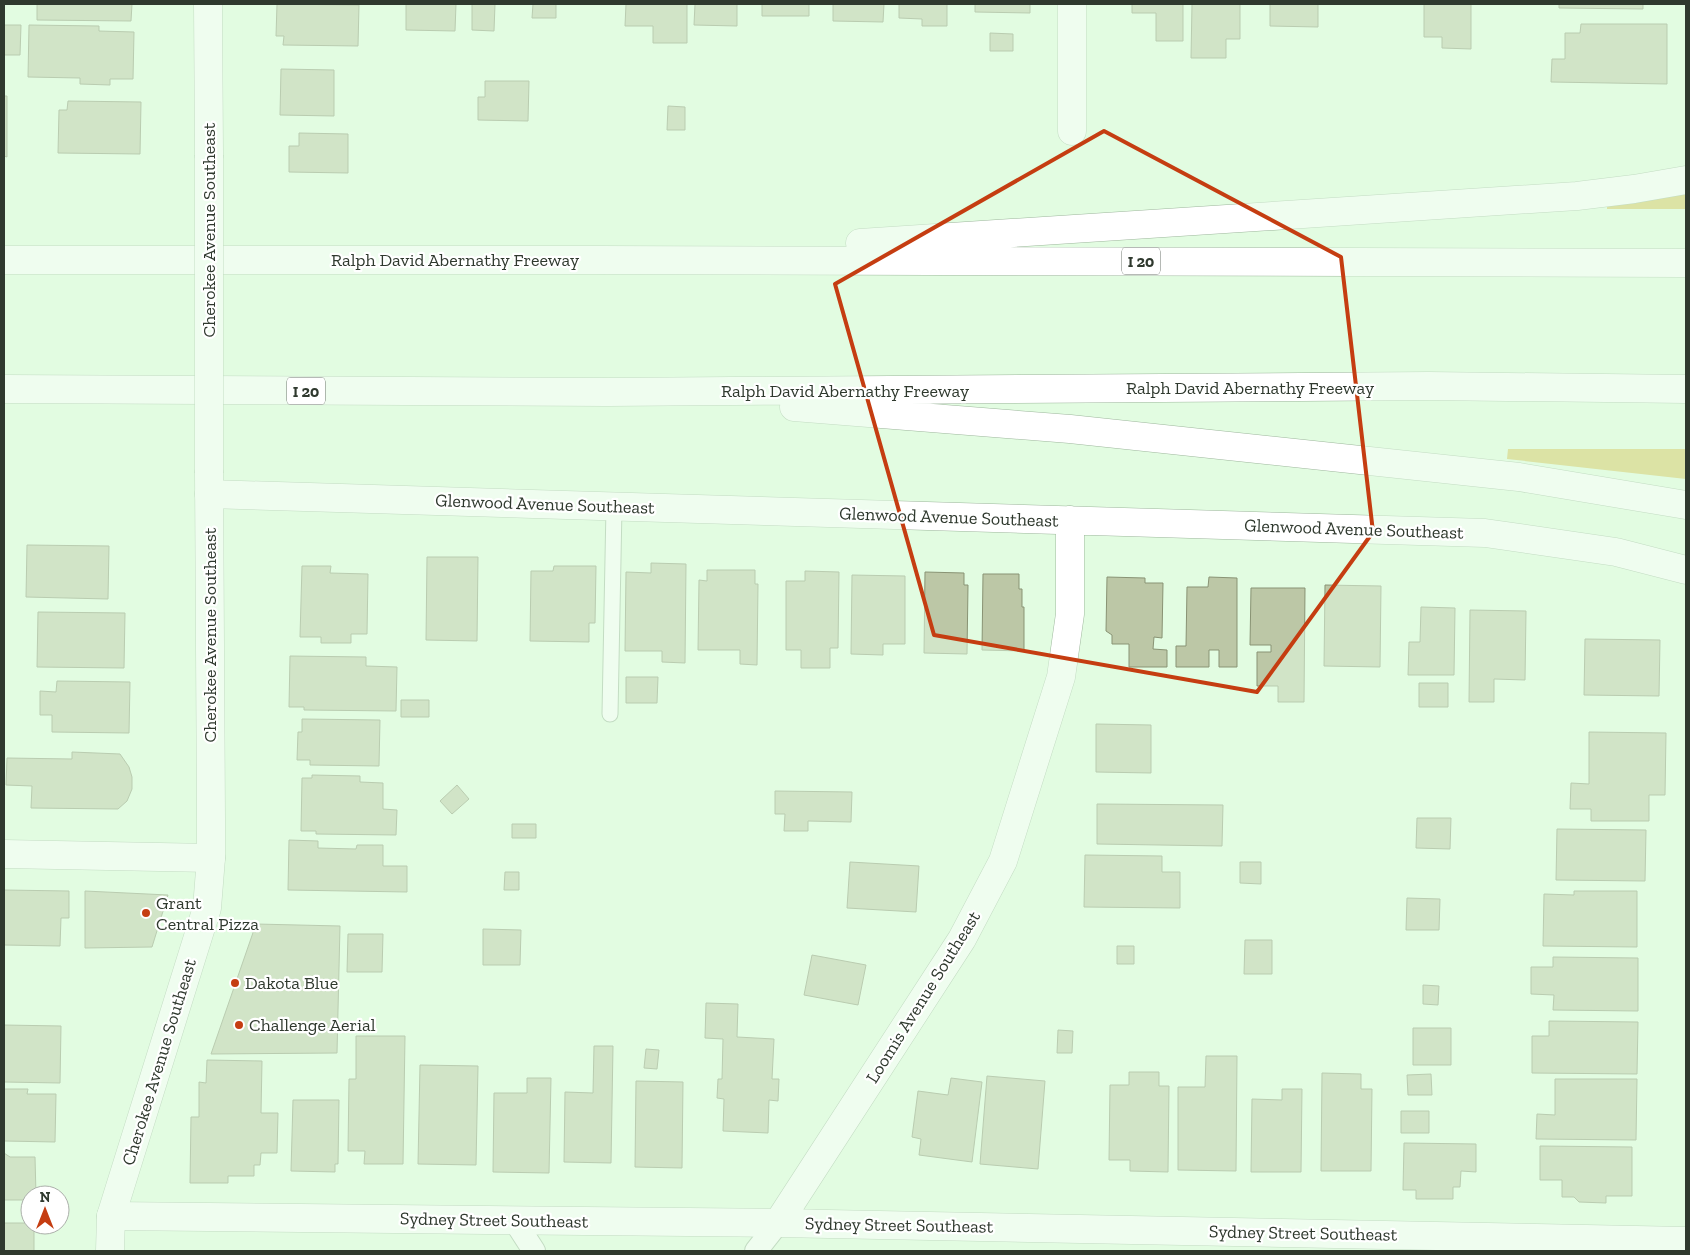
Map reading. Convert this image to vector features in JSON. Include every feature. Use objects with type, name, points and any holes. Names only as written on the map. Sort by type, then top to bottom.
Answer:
[{"type":"main road","name":"Cherokee Avenue Southeast","points":[[110,1251],[111,1216],[207,908],[211,858],[208,4]]},
{"type":"main road","points":[[1072,4],[1072,131]]},
{"type":"main road","points":[[596,260],[1112,228],[1577,196],[1686,180]]},
{"type":"main road","name":"Ralph David Abernathy Freeway","points":[[4,260],[1686,263]]},
{"type":"main road","name":"Ralph David Abernathy Freeway","points":[[4,389],[608,392],[1429,386],[1686,388]]},
{"type":"main road","points":[[608,392],[1070,429],[1518,477],[1686,505]]},
{"type":"main road","name":"Glenwood Avenue Southeast","points":[[209,483],[614,507],[1485,533],[1616,552],[1686,570]]},
{"type":"main road","name":"Loomis Avenue Southeast","points":[[778,1223],[962,940],[1003,861],[1062,677],[1070,614],[1070,520]]},
{"type":"main road","points":[[4,854],[211,858]]},
{"type":"main road","name":"Sydney Street Southeast","points":[[111,1216],[778,1223],[1686,1241]]},
{"type":"street","points":[[514,1220],[534,1251]]},
{"type":"street","points":[[756,1251],[778,1223]]},
{"type":"lane","points":[[610,714],[614,507]]},
{"type":"highlighted area","points":[[1104,131],[1341,257],[1373,532],[1257,692],[934,635],[835,284]]},
{"type":"shaded area","points":[[1686,194],[1686,209],[1607,209],[1607,203]]},
{"type":"shaded area","points":[[1508,449],[1686,449],[1686,479],[1507,459]]},
{"type":"building","points":[[37,4],[132,4],[131,21],[37,20]]},
{"type":"building","points":[[277,4],[359,5],[358,46],[283,45],[284,36],[276,36]]},
{"type":"building","points":[[406,4],[456,4],[455,31],[406,30]]},
{"type":"building","points":[[472,4],[495,4],[494,31],[472,30]]},
{"type":"building","points":[[533,4],[556,4],[556,18],[532,18]]},
{"type":"building","points":[[626,4],[687,4],[687,43],[653,43],[653,26],[625,26]]},
{"type":"building","points":[[695,4],[737,4],[737,26],[694,25]]},
{"type":"building","points":[[762,4],[809,4],[809,16],[762,16]]},
{"type":"building","points":[[833,4],[884,4],[883,22],[833,21]]},
{"type":"building","points":[[899,4],[947,4],[947,26],[922,26],[922,19],[899,18]]},
{"type":"building","points":[[975,4],[1030,4],[1030,13],[975,12]]},
{"type":"building","points":[[1132,4],[1183,4],[1183,41],[1156,41],[1156,13],[1132,13]]},
{"type":"building","points":[[1192,4],[1240,4],[1240,39],[1226,39],[1226,58],[1191,58]]},
{"type":"building","points":[[1270,4],[1318,4],[1318,27],[1270,26]]},
{"type":"building","points":[[1424,4],[1471,4],[1471,49],[1442,48],[1442,37],[1424,37]]},
{"type":"building","points":[[1559,4],[1643,4],[1643,9],[1559,8]]},
{"type":"building","points":[[1581,24],[1667,24],[1667,84],[1551,82],[1552,59],[1565,59],[1565,33],[1580,33]]},
{"type":"building","points":[[4,25],[21,25],[20,55],[4,55]]},
{"type":"building","points":[[29,25],[99,26],[99,31],[134,32],[133,79],[110,79],[110,85],[80,84],[80,78],[28,77]]},
{"type":"building","points":[[990,33],[1013,34],[1013,51],[990,51]]},
{"type":"building","points":[[281,69],[334,70],[334,116],[280,115]]},
{"type":"building","points":[[485,81],[529,81],[528,121],[478,120],[478,97],[485,97]]},
{"type":"building","points":[[4,96],[7,96],[7,157],[4,156]]},
{"type":"building","points":[[68,101],[141,102],[140,154],[58,153],[59,110],[67,110]]},
{"type":"building","points":[[668,106],[685,107],[685,130],[667,130]]},
{"type":"building","points":[[299,133],[348,134],[348,173],[289,172],[289,146],[299,146]]},
{"type":"building","points":[[27,545],[109,546],[108,599],[26,597]]},
{"type":"building","points":[[427,557],[478,557],[477,641],[426,640]]},
{"type":"building","points":[[651,563],[686,564],[685,663],[662,662],[662,651],[625,651],[626,572],[651,573]]},
{"type":"building","points":[[302,566],[331,566],[330,573],[368,574],[367,634],[351,634],[351,643],[321,643],[321,637],[300,637]]},
{"type":"building","points":[[554,566],[596,566],[595,623],[589,623],[589,642],[530,641],[531,571],[553,571]]},
{"type":"building","points":[[707,570],[755,570],[755,584],[758,584],[757,665],[740,664],[740,650],[698,650],[699,580],[707,581]]},
{"type":"building","points":[[805,571],[839,572],[838,648],[830,648],[830,668],[801,668],[801,650],[786,650],[786,581],[805,581]]},
{"type":"building","points":[[925,572],[964,573],[964,585],[968,585],[967,654],[924,653]]},
{"type":"building","points":[[983,574],[1019,574],[1019,589],[1022,589],[1022,607],[1024,607],[1024,651],[982,650]]},
{"type":"building","points":[[852,575],[905,576],[905,644],[883,644],[883,655],[851,654]]},
{"type":"building","points":[[1107,577],[1145,578],[1145,583],[1163,583],[1162,638],[1154,637],[1153,649],[1167,650],[1167,667],[1129,667],[1129,644],[1112,644],[1112,635],[1106,631]]},
{"type":"building","points":[[1209,577],[1237,578],[1237,667],[1219,667],[1219,650],[1209,650],[1209,667],[1176,667],[1176,646],[1186,646],[1187,587],[1208,587]]},
{"type":"building","points":[[1325,585],[1381,586],[1380,667],[1324,666]]},
{"type":"building","points":[[1251,588],[1305,588],[1304,702],[1278,702],[1278,686],[1257,686],[1257,652],[1271,652],[1271,645],[1250,645]]},
{"type":"building","points":[[1421,607],[1455,608],[1454,675],[1408,675],[1409,642],[1420,642]]},
{"type":"building","points":[[1470,610],[1526,611],[1525,680],[1494,679],[1494,702],[1469,702]]},
{"type":"building","points":[[38,612],[125,613],[124,668],[37,667]]},
{"type":"building","points":[[1585,639],[1660,640],[1659,696],[1584,695]]},
{"type":"building","points":[[290,656],[366,657],[366,666],[397,667],[396,711],[304,710],[304,707],[289,707]]},
{"type":"building","points":[[626,677],[658,677],[657,703],[626,703]]},
{"type":"building","points":[[57,681],[130,682],[129,733],[52,732],[52,715],[40,715],[40,691],[56,692]]},
{"type":"building","points":[[1419,683],[1448,683],[1448,707],[1419,707]]},
{"type":"building","points":[[401,700],[429,700],[429,717],[401,717]]},
{"type":"building","points":[[302,719],[380,720],[379,766],[310,765],[310,760],[297,760],[298,732],[302,732]]},
{"type":"building","points":[[1096,724],[1151,725],[1151,773],[1096,772]]},
{"type":"building","points":[[1589,732],[1666,733],[1665,795],[1649,795],[1649,821],[1591,821],[1591,809],[1570,809],[1571,783],[1589,784]]},
{"type":"building","points":[[72,752],[120,754],[129,767],[132,777],[132,789],[127,801],[118,809],[31,808],[32,786],[6,785],[7,758],[72,759]]},
{"type":"building","points":[[312,775],[360,776],[360,782],[383,783],[383,809],[397,810],[396,835],[316,834],[316,831],[301,831],[302,778],[312,778]]},
{"type":"building","points":[[457,785],[469,799],[452,814],[440,801]]},
{"type":"building","points":[[775,791],[852,792],[851,822],[808,821],[808,831],[784,831],[785,814],[775,814]]},
{"type":"building","points":[[1097,804],[1223,805],[1222,846],[1097,844]]},
{"type":"building","points":[[1417,818],[1451,818],[1450,849],[1416,848]]},
{"type":"building","points":[[512,824],[536,824],[536,838],[512,838]]},
{"type":"building","points":[[1557,829],[1646,830],[1645,881],[1556,880]]},
{"type":"building","points":[[289,840],[318,841],[318,848],[356,849],[357,845],[383,845],[383,866],[407,866],[407,892],[288,890]]},
{"type":"building","points":[[1085,855],[1162,856],[1162,872],[1180,872],[1180,908],[1084,907]]},
{"type":"building","points":[[850,862],[919,866],[916,912],[847,908]]},
{"type":"building","points":[[1240,862],[1261,862],[1261,884],[1240,883]]},
{"type":"building","points":[[505,872],[519,872],[519,890],[504,890]]},
{"type":"building","points":[[4,890],[69,891],[69,918],[61,918],[60,946],[4,945]]},
{"type":"building","points":[[85,891],[168,895],[152,947],[85,948]]},
{"type":"building","points":[[1574,891],[1637,891],[1637,947],[1543,946],[1544,894],[1574,895]]},
{"type":"building","points":[[1407,898],[1440,899],[1439,930],[1406,930]]},
{"type":"building","points":[[256,924],[340,926],[337,1053],[211,1054]]},
{"type":"building","points":[[483,929],[521,930],[520,965],[483,965]]},
{"type":"building","points":[[348,934],[383,934],[382,972],[347,972]]},
{"type":"building","points":[[1245,940],[1272,940],[1272,974],[1244,974]]},
{"type":"building","points":[[1117,946],[1134,946],[1134,964],[1117,964]]},
{"type":"building","points":[[812,955],[866,965],[858,1005],[804,995]]},
{"type":"building","points":[[1553,957],[1638,958],[1638,1011],[1553,1010],[1554,995],[1531,994],[1531,967],[1553,967]]},
{"type":"building","points":[[1423,985],[1439,986],[1438,1005],[1423,1004]]},
{"type":"building","points":[[706,1003],[738,1004],[737,1037],[774,1039],[772,1079],[779,1079],[778,1101],[769,1100],[768,1133],[723,1131],[724,1099],[717,1098],[718,1079],[722,1079],[723,1039],[705,1038]]},
{"type":"building","points":[[1549,1021],[1638,1022],[1637,1074],[1532,1073],[1532,1036],[1549,1036]]},
{"type":"building","points":[[4,1025],[61,1026],[60,1083],[4,1082]]},
{"type":"building","points":[[1413,1028],[1451,1028],[1451,1065],[1413,1065]]},
{"type":"building","points":[[1058,1030],[1073,1031],[1072,1053],[1057,1053]]},
{"type":"building","points":[[356,1036],[405,1036],[403,1164],[364,1164],[365,1151],[348,1151],[349,1079],[356,1079]]},
{"type":"building","points":[[594,1046],[613,1046],[611,1163],[564,1162],[565,1092],[593,1093]]},
{"type":"building","points":[[646,1049],[659,1050],[657,1069],[644,1068]]},
{"type":"building","points":[[1206,1056],[1237,1056],[1236,1171],[1178,1170],[1178,1087],[1205,1087]]},
{"type":"building","points":[[207,1060],[262,1061],[261,1113],[278,1113],[277,1153],[261,1153],[260,1165],[254,1165],[254,1176],[228,1176],[228,1183],[190,1183],[191,1117],[199,1117],[199,1082],[206,1083]]},
{"type":"building","points":[[420,1065],[478,1066],[476,1165],[418,1164]]},
{"type":"building","points":[[1129,1072],[1159,1072],[1159,1086],[1169,1086],[1168,1172],[1130,1171],[1130,1160],[1109,1160],[1110,1085],[1129,1085]]},
{"type":"building","points":[[1322,1073],[1361,1074],[1361,1089],[1372,1089],[1371,1171],[1321,1171]]},
{"type":"building","points":[[1431,1074],[1432,1095],[1408,1095],[1407,1075]]},
{"type":"building","points":[[987,1076],[1045,1081],[1038,1169],[980,1164]]},
{"type":"building","points":[[527,1078],[551,1078],[549,1173],[493,1172],[494,1093],[527,1093]]},
{"type":"building","points":[[951,1078],[982,1082],[972,1162],[919,1155],[921,1139],[912,1137],[918,1091],[948,1095]]},
{"type":"building","points":[[1555,1079],[1637,1079],[1636,1140],[1536,1139],[1537,1114],[1555,1115]]},
{"type":"building","points":[[636,1081],[683,1082],[682,1168],[635,1167]]},
{"type":"building","points":[[4,1089],[28,1089],[27,1094],[56,1094],[55,1142],[4,1141]]},
{"type":"building","points":[[1282,1089],[1302,1089],[1301,1172],[1251,1172],[1252,1099],[1282,1100]]},
{"type":"building","points":[[293,1100],[339,1100],[338,1164],[335,1164],[335,1172],[291,1171]]},
{"type":"building","points":[[1401,1111],[1429,1111],[1429,1133],[1401,1133]]},
{"type":"building","points":[[1404,1143],[1476,1144],[1476,1172],[1461,1171],[1460,1187],[1453,1187],[1453,1199],[1416,1199],[1416,1190],[1403,1190]]},
{"type":"building","points":[[1540,1146],[1632,1147],[1632,1196],[1606,1196],[1606,1203],[1579,1202],[1574,1197],[1562,1197],[1562,1180],[1540,1180]]},
{"type":"building","points":[[4,1153],[10,1157],[35,1157],[36,1185],[20,1185],[20,1200],[4,1200]]},
{"type":"building","points":[[4,1223],[20,1223],[20,1235],[34,1235],[34,1251],[4,1251]]},
{"type":"place","name":"Grant Central Pizza","points":[[146,913]]},
{"type":"place","name":"Dakota Blue","points":[[235,983]]},
{"type":"place","name":"Challenge Aerial","points":[[239,1025]]}]
